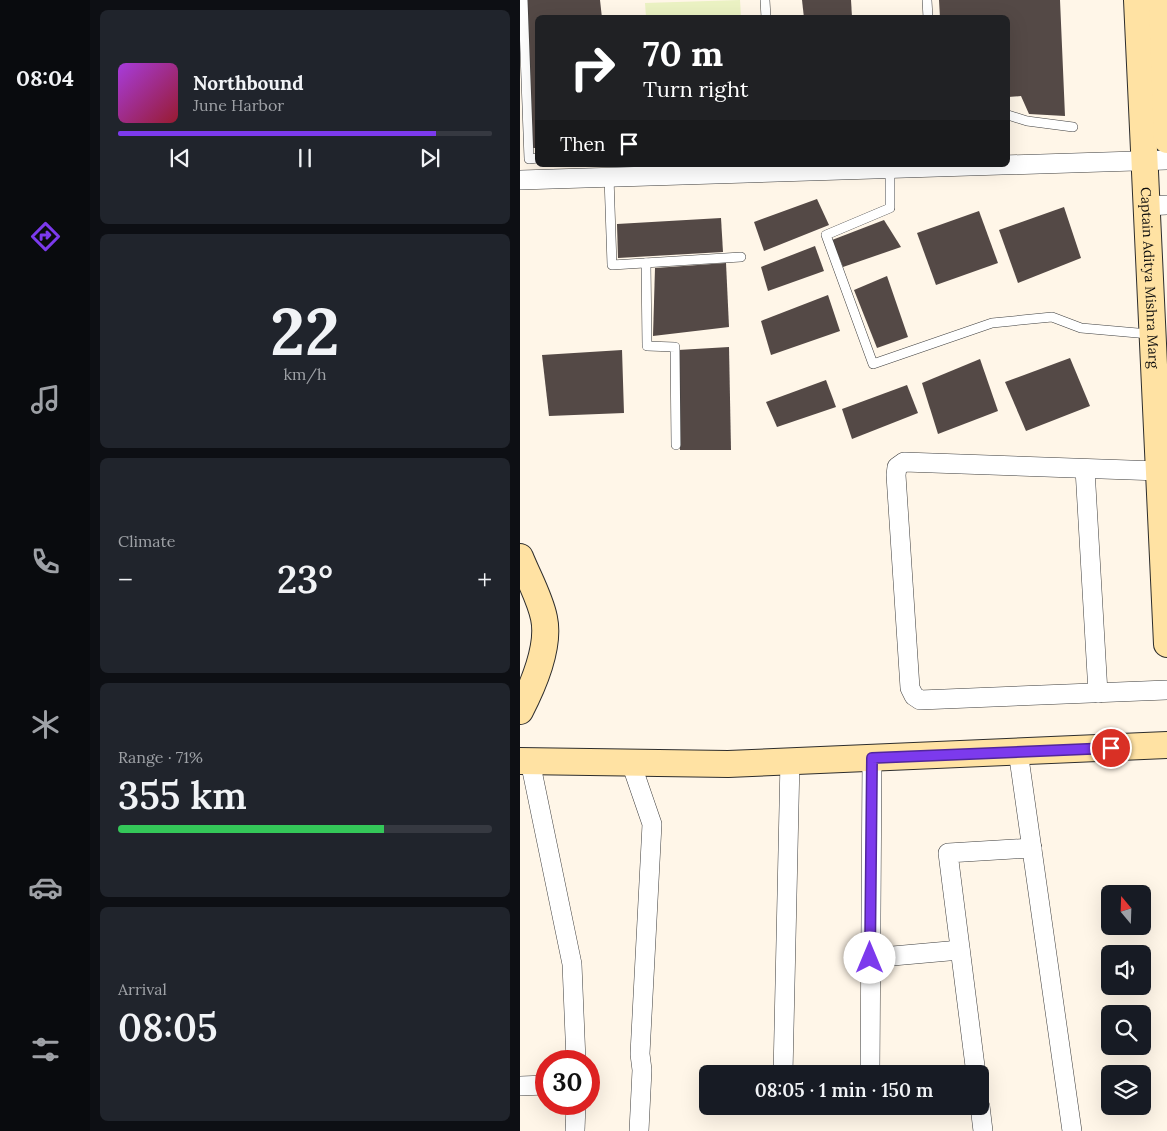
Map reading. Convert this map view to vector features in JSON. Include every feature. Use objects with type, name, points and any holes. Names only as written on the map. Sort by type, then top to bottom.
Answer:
[{"type":"street","name":"Captain Aditya Mishra Marg","points":[[1137,0],[1156,161],[1157,206],[1152,334],[1167,644]]},
{"type":"street","points":[[1162,0],[1167,140]]},
{"type":"street","points":[[1010,165],[1156,161]]},
{"type":"street","points":[[520,180],[956,167]]},
{"type":"street","points":[[1159,471],[904,462],[897,467],[896,475],[910,688],[914,696],[920,700],[1167,690]]},
{"type":"street","points":[[1085,469],[1098,693]]},
{"type":"street","points":[[520,557],[545,619],[542,654],[532,687],[520,710]]},
{"type":"street","points":[[576,1050],[572,964],[525,761],[728,764],[1167,745]]},
{"type":"street","points":[[1018,752],[1072,1131]]},
{"type":"street","points":[[870,1065],[872,758]]},
{"type":"street","points":[[782,1065],[790,761]]},
{"type":"street","points":[[631,763],[652,824],[640,1054],[642,1070],[639,1131]]},
{"type":"street","points":[[975,1065],[948,853],[1032,848]]},
{"type":"street","points":[[870,958],[960,950]]},
{"type":"street","points":[[520,1086],[535,1085]]},
{"type":"street","points":[[575,1131],[576,1115]]},
{"type":"street","points":[[981,1115],[983,1131]]},
{"type":"lane","points":[[523,0],[528,158],[535,158]]},
{"type":"lane","points":[[765,0],[766,15]]},
{"type":"lane","points":[[927,0],[928,15]]},
{"type":"lane","points":[[1010,116],[1027,121],[1073,128]]},
{"type":"lane","points":[[890,169],[890,208],[826,235],[873,364],[992,323],[1052,317],[1082,328],[1152,334]]},
{"type":"lane","points":[[609,177],[612,264],[741,257]]},
{"type":"lane","points":[[646,262],[647,346],[674,347],[676,445]]},
{"type":"green space","points":[[740,0],[741,15],[646,15],[645,3]]},
{"type":"building","points":[[527,0],[600,0],[602,15],[535,15],[535,148],[533,148]]},
{"type":"building","points":[[802,0],[851,0],[852,15],[804,15]]},
{"type":"building","points":[[939,0],[1060,0],[1065,116],[1029,114],[1021,96],[1010,97],[1010,15],[940,15]]},
{"type":"building","points":[[817,199],[829,225],[764,251],[754,222]]},
{"type":"building","points":[[1064,207],[1081,258],[1018,283],[999,230]]},
{"type":"building","points":[[979,211],[998,263],[936,285],[917,233]]},
{"type":"building","points":[[721,218],[723,252],[618,258],[617,224]]},
{"type":"building","points":[[884,220],[901,247],[843,267],[832,240]]},
{"type":"building","points":[[815,246],[824,271],[768,291],[761,267]]},
{"type":"building","points":[[726,263],[729,327],[653,336],[655,268]]},
{"type":"building","points":[[887,276],[908,337],[877,348],[854,290]]},
{"type":"building","points":[[828,295],[840,331],[771,355],[761,321]]},
{"type":"building","points":[[729,347],[731,450],[680,450],[678,350]]},
{"type":"building","points":[[622,350],[624,413],[549,416],[542,355]]},
{"type":"building","points":[[1070,358],[1090,406],[1026,431],[1005,382]]},
{"type":"building","points":[[980,359],[998,411],[938,434],[922,383]]},
{"type":"building","points":[[826,380],[836,407],[777,427],[766,402]]},
{"type":"building","points":[[907,385],[918,413],[852,439],[842,409]]},
{"type":"route","points":[[870,958],[872,758],[1111,748]]}]
